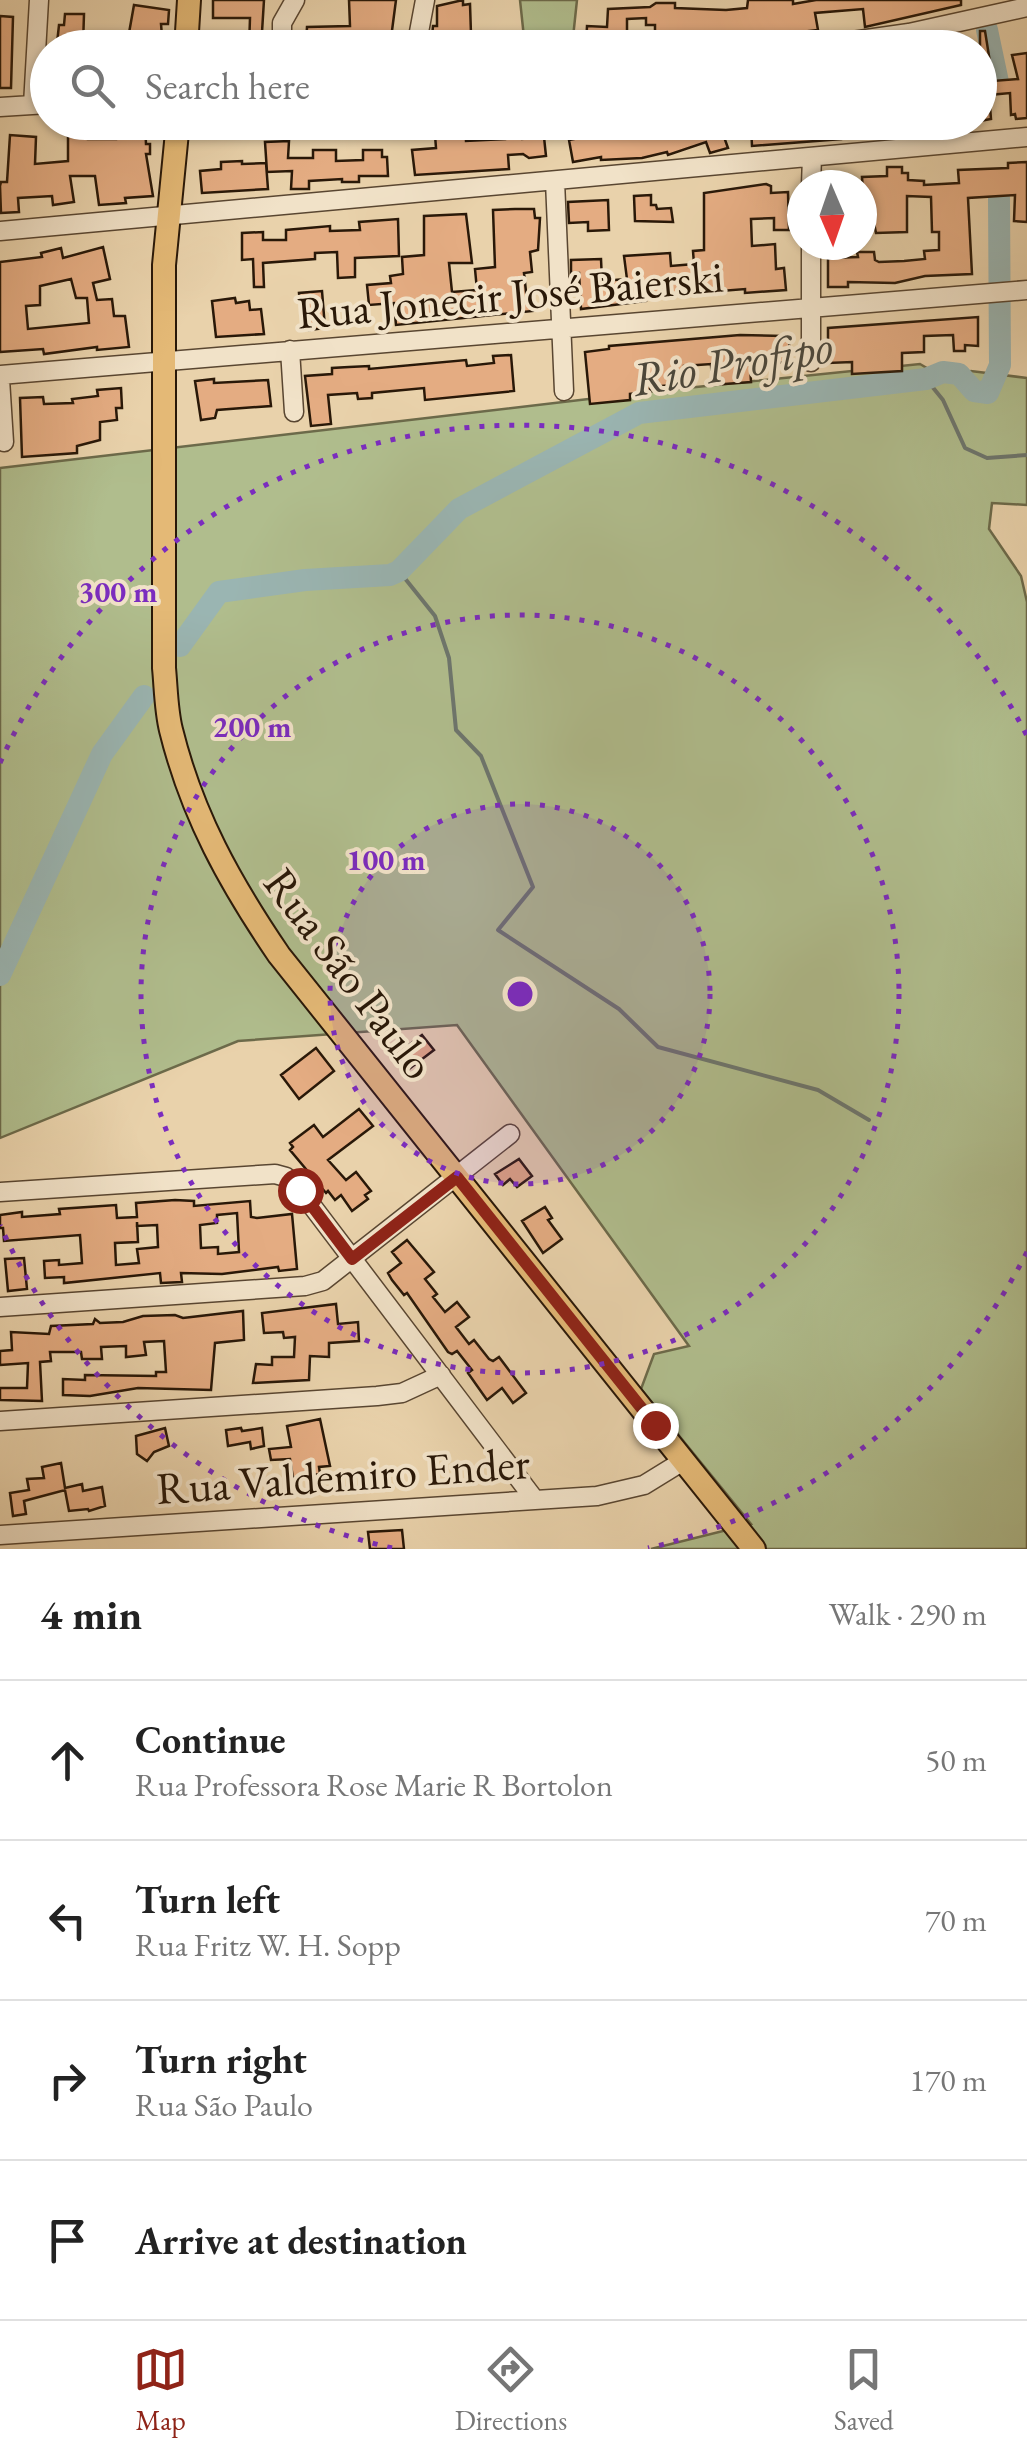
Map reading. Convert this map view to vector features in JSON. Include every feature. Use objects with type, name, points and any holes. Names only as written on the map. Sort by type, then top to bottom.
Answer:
[{"type":"main road","points":[[187,30],[189,0]]},
{"type":"main road","name":"Rua São Paulo","points":[[176,140],[167,215],[164,668],[170,726],[187,784],[235,891],[280,955],[754,1549]]},
{"type":"street","points":[[39,0],[39,30]]},
{"type":"street","points":[[282,30],[294,0]]},
{"type":"street","points":[[419,30],[425,0]]},
{"type":"street","points":[[918,30],[979,9],[1027,8]]},
{"type":"street","points":[[0,107],[30,106]]},
{"type":"street","points":[[0,231],[1027,138]]},
{"type":"street","points":[[812,158],[812,170]]},
{"type":"street","points":[[555,182],[564,390]]},
{"type":"street","points":[[811,260],[811,362]]},
{"type":"street","name":"Rua Jonecir José Baierski","points":[[0,377],[165,359],[1024,290]]},
{"type":"street","points":[[290,350],[294,412]]},
{"type":"street","points":[[0,377],[4,442]]},
{"type":"street","points":[[0,1307],[306,1286],[323,1281],[510,1134]]},
{"type":"street","points":[[0,1192],[275,1174],[294,1182],[535,1500]]},
{"type":"street","points":[[0,1420],[377,1396],[402,1392],[440,1375]]},
{"type":"street","name":"Rua Valdemiro Ender","points":[[0,1535],[623,1492],[644,1485],[683,1461]]},
{"type":"green space","points":[[520,0],[577,0],[574,30],[523,30]]},
{"type":"green space","points":[[920,364],[951,382],[971,371],[1027,378],[1027,505],[992,503],[989,529],[1021,576],[1027,602],[1027,1549],[651,1549],[751,1524],[641,1389],[654,1354],[689,1346],[457,1025],[238,1041],[0,1138],[0,468]]},
{"type":"building","points":[[213,0],[264,0],[262,30],[250,30],[250,18],[213,18]]},
{"type":"building","points":[[349,0],[396,0],[392,30],[307,30],[350,26]]},
{"type":"building","points":[[463,0],[463,5],[470,4],[471,30],[433,30],[437,26],[437,6]]},
{"type":"building","points":[[748,0],[793,0],[793,4],[816,0],[961,0],[961,5],[865,27],[863,9],[815,13],[818,30],[655,30],[655,25],[646,25],[646,18],[627,19],[627,30],[587,30],[587,26],[607,27],[608,9],[650,7],[656,3],[675,3],[675,8],[747,8]]},
{"type":"building","points":[[134,5],[169,10],[168,24],[161,24],[162,30],[130,30]]},
{"type":"building","points":[[65,14],[84,14],[83,30],[58,30],[59,25],[64,25]]},
{"type":"building","points":[[0,16],[13,17],[11,88],[0,88]]},
{"type":"building","points":[[1027,53],[1027,118],[1016,119],[1015,114],[1011,115],[1010,93],[997,94],[997,81],[1018,79],[1012,55]]},
{"type":"building","points":[[10,135],[36,140],[35,164],[68,161],[68,140],[146,140],[150,144],[150,154],[146,154],[153,196],[99,205],[95,176],[70,176],[74,202],[53,205],[52,196],[18,198],[19,212],[1,213],[0,186],[7,182]]},
{"type":"building","points":[[435,140],[544,140],[546,156],[508,155],[509,169],[415,175],[412,150],[436,148]]},
{"type":"building","points":[[569,140],[725,140],[728,148],[710,153],[706,142],[668,155],[667,152],[642,158],[601,157],[573,162]]},
{"type":"building","points":[[752,140],[828,140],[752,146]]},
{"type":"building","points":[[289,141],[288,158],[313,158],[313,150],[336,150],[336,161],[363,160],[363,150],[382,150],[382,157],[387,157],[388,176],[359,176],[359,182],[309,181],[309,189],[291,189],[292,171],[267,172],[265,142]]},
{"type":"building","points":[[221,162],[266,163],[268,189],[202,193],[200,171],[221,169]]},
{"type":"building","points":[[1027,162],[1027,222],[1014,221],[1015,195],[968,198],[972,274],[925,276],[895,283],[848,282],[848,287],[828,287],[828,260],[904,261],[925,259],[924,251],[939,250],[939,232],[932,232],[931,197],[907,196],[907,232],[877,233],[877,176],[887,176],[887,167],[902,167],[908,180],[924,181],[924,185],[959,183],[958,170],[1008,168],[1008,163]]},
{"type":"building","points":[[766,184],[771,186],[771,193],[787,192],[787,230],[774,230],[774,218],[751,219],[752,246],[775,244],[776,269],[784,268],[786,290],[745,293],[745,289],[646,297],[646,301],[581,309],[579,273],[571,273],[571,260],[601,259],[602,281],[627,279],[624,256],[670,253],[671,266],[694,264],[693,251],[704,250],[704,193]]},
{"type":"building","points":[[651,195],[651,205],[657,209],[671,208],[673,222],[635,221],[634,196]]},
{"type":"building","points":[[608,200],[609,230],[588,231],[588,222],[569,223],[568,202]]},
{"type":"building","points":[[534,209],[535,218],[540,218],[538,250],[530,252],[532,272],[524,273],[527,301],[532,300],[533,311],[396,325],[394,303],[369,305],[367,285],[391,283],[390,276],[403,274],[402,257],[424,255],[424,216],[466,214],[472,263],[449,263],[452,292],[477,290],[475,269],[495,267],[493,210]]},
{"type":"building","points":[[398,219],[399,256],[355,258],[355,277],[338,278],[337,252],[315,253],[315,259],[263,263],[264,287],[254,287],[253,259],[242,260],[242,233],[263,232],[263,240],[286,240],[286,230],[330,226],[330,231],[360,230],[359,222]]},
{"type":"building","points":[[103,247],[110,279],[93,283],[97,300],[112,299],[114,316],[125,316],[129,347],[44,354],[43,349],[0,352],[0,262],[42,257],[41,253],[61,248],[63,258]],"holes":[[[71,279],[76,298],[87,298],[89,323],[28,329],[26,306],[40,305],[40,286]]]},
{"type":"building","points":[[322,291],[325,328],[309,330],[308,315],[301,315],[299,293]]},
{"type":"building","points":[[235,298],[236,303],[249,301],[250,310],[261,309],[264,334],[216,337],[212,301]]},
{"type":"building","points":[[978,317],[978,346],[965,345],[965,351],[954,351],[953,335],[924,336],[924,352],[902,353],[902,371],[852,374],[852,362],[828,363],[828,328]]},
{"type":"building","points":[[740,335],[789,339],[790,362],[750,364],[751,382],[712,385],[711,364],[684,366],[686,384],[650,387],[650,392],[630,394],[630,400],[590,404],[585,352],[609,346]]},
{"type":"building","points":[[511,355],[514,391],[425,400],[424,388],[372,393],[372,398],[358,399],[357,393],[328,395],[331,424],[311,426],[305,376],[332,374],[332,368],[369,369],[466,360],[467,366],[494,363],[493,356]]},
{"type":"building","points":[[214,379],[214,383],[268,380],[271,406],[217,410],[215,418],[201,420],[195,381]]},
{"type":"building","points":[[121,388],[122,408],[116,408],[117,420],[100,422],[100,440],[77,446],[77,453],[22,457],[20,398],[43,397],[44,404],[73,403],[72,399],[98,396],[97,390]]},
{"type":"building","points":[[422,1035],[434,1050],[409,1069],[394,1050]]},
{"type":"building","points":[[316,1048],[334,1071],[299,1099],[281,1075]]},
{"type":"building","points":[[359,1109],[373,1126],[328,1160],[346,1180],[356,1172],[371,1191],[365,1195],[368,1199],[352,1211],[341,1195],[335,1200],[326,1193],[290,1150],[290,1143],[314,1125],[323,1137]]},
{"type":"building","points":[[519,1159],[532,1176],[517,1187],[510,1179],[503,1185],[495,1174]]},
{"type":"building","points":[[175,1200],[194,1201],[194,1206],[250,1201],[251,1217],[257,1218],[292,1214],[297,1269],[181,1273],[182,1282],[161,1283],[160,1273],[64,1283],[64,1277],[45,1278],[44,1261],[59,1260],[59,1265],[82,1263],[80,1235],[4,1241],[0,1228],[0,1215],[60,1214],[59,1209],[116,1205],[117,1218],[137,1217],[136,1203]],"holes":[[[237,1213],[239,1252],[218,1254],[218,1247],[201,1248],[200,1225],[217,1223],[217,1215]],[[157,1225],[158,1247],[137,1249],[139,1263],[116,1265],[115,1243],[138,1242],[137,1226]]]},
{"type":"building","points":[[545,1207],[552,1218],[548,1220],[562,1239],[543,1253],[522,1221]]},
{"type":"building","points":[[407,1240],[434,1272],[425,1279],[445,1312],[457,1302],[469,1317],[456,1327],[469,1344],[474,1340],[493,1361],[499,1357],[526,1393],[513,1403],[502,1388],[487,1400],[457,1351],[448,1352],[407,1293],[404,1295],[392,1280],[388,1273],[401,1263],[392,1252]]},
{"type":"building","points":[[24,1258],[27,1289],[8,1291],[5,1259]]},
{"type":"building","points":[[336,1304],[338,1324],[358,1322],[359,1341],[329,1343],[329,1357],[310,1356],[309,1380],[253,1383],[256,1364],[272,1365],[272,1357],[294,1357],[295,1337],[284,1338],[283,1332],[264,1333],[262,1313]]},
{"type":"building","points":[[243,1311],[244,1340],[215,1343],[211,1390],[138,1388],[90,1396],[63,1395],[63,1379],[85,1380],[85,1375],[156,1376],[156,1372],[166,1372],[164,1341],[144,1342],[146,1355],[126,1357],[126,1346],[101,1347],[102,1359],[82,1359],[81,1352],[50,1352],[51,1361],[40,1362],[42,1401],[0,1400],[0,1388],[27,1388],[28,1363],[0,1365],[0,1351],[12,1350],[11,1332],[49,1334],[51,1326],[93,1324],[95,1319],[100,1323],[123,1322],[143,1316],[183,1318]]},
{"type":"building","points":[[320,1419],[330,1466],[319,1467],[320,1474],[293,1478],[290,1459],[271,1460],[269,1449],[291,1447],[287,1426]]},
{"type":"building","points":[[165,1428],[169,1446],[154,1452],[147,1461],[137,1454],[136,1436]]},
{"type":"building","points":[[262,1428],[264,1446],[251,1449],[250,1442],[228,1446],[226,1430]]},
{"type":"building","points":[[61,1463],[65,1488],[82,1484],[83,1491],[102,1487],[105,1506],[69,1511],[65,1490],[24,1501],[26,1514],[13,1516],[10,1493],[29,1490],[27,1479],[44,1478],[42,1467]]},
{"type":"building","points":[[402,1530],[404,1549],[370,1549],[368,1532]]},
{"type":"waterway","name":"Rio Profipo","points":[[997,77],[998,82]]},
{"type":"waterway","name":"Rio Profipo","points":[[180,646],[219,592],[399,571],[459,509],[639,413],[926,379],[943,372],[959,374],[974,391],[988,393],[1000,365],[999,198]]},
{"type":"waterway","points":[[926,379],[943,400],[965,448],[987,458],[1027,455]]},
{"type":"waterway","points":[[399,571],[435,616],[449,658],[456,730],[481,756],[533,887],[498,930],[619,1009],[658,1047],[818,1090],[869,1120]]},
{"type":"waterway","name":"Rio Profipo","points":[[0,975],[102,754],[144,696]]},
{"type":"route","points":[[300,1190],[352,1259],[457,1177],[655,1425]]}]
